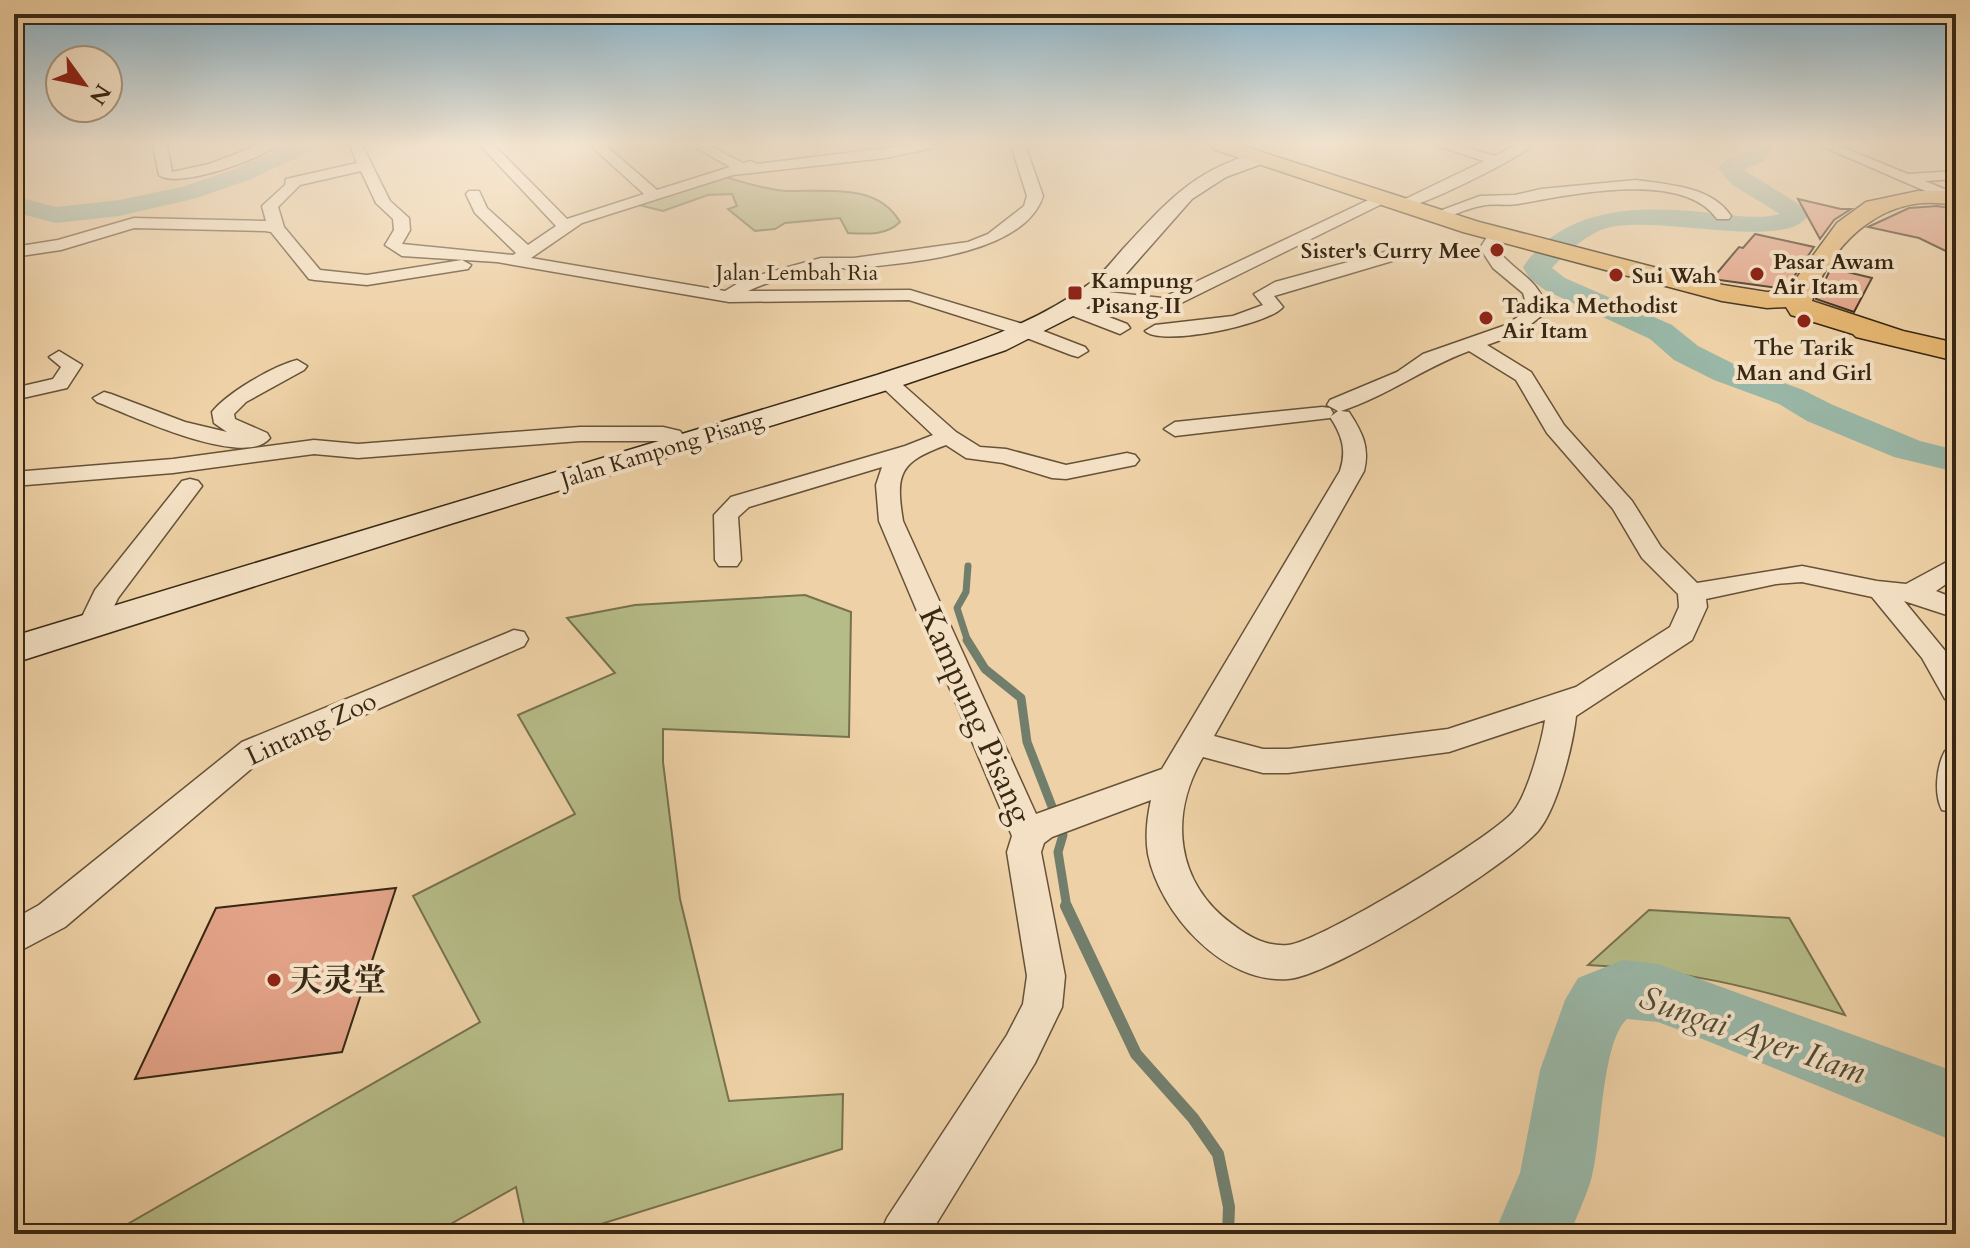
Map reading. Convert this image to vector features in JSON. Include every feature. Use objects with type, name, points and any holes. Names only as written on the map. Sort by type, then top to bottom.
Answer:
[{"type":"main road","name":"Jalan Kampong Pisang","points":[[14,650],[975,353],[1026,331],[1080,301],[1118,272],[1178,203]]},
{"type":"main road","points":[[1399,203],[1534,244],[1956,352]]},
{"type":"main road","points":[[1886,203],[1855,216],[1802,289],[1798,301],[1801,309],[1892,336]]},
{"type":"main road","points":[[1722,293],[1767,300],[1785,299],[1802,289]]},
{"type":"street","points":[[274,203],[270,206],[276,228],[315,275],[367,280],[439,270],[497,257]]},
{"type":"street","name":"Jalan Lembah Ria","points":[[384,203],[401,218],[402,230],[393,245],[395,249],[521,256],[729,297],[910,295],[1026,331],[1078,351]]},
{"type":"street","points":[[477,203],[521,256],[565,226],[628,203]]},
{"type":"street","points":[[543,203],[565,226]]},
{"type":"street","points":[[729,297],[736,289],[751,283],[821,263],[854,263],[971,246],[994,237],[1031,208],[1033,203]]},
{"type":"street","points":[[1080,301],[1165,304],[1388,203]]},
{"type":"street","points":[[1434,216],[1473,203]]},
{"type":"street","points":[[1709,203],[1717,207],[1723,216]]},
{"type":"street","points":[[14,252],[61,245],[134,223],[276,228]]},
{"type":"street","points":[[1175,429],[1334,412],[1404,376],[1430,358],[1513,329],[1537,312],[1538,303],[1524,282],[1500,265],[1488,248],[1497,234]]},
{"type":"street","points":[[1263,294],[1324,272],[1369,264],[1403,252]]},
{"type":"street","points":[[1155,331],[1235,320],[1271,309],[1273,304],[1263,294],[1219,277]]},
{"type":"street","points":[[1080,301],[1120,328]]},
{"type":"street","points":[[1334,412],[1356,443],[1357,453],[1352,471],[1174,778],[1164,804],[1168,865],[1186,901],[1209,927],[1238,950],[1276,962],[1293,962],[1319,952],[1454,876],[1528,819],[1560,730],[1561,711],[1578,697],[1682,633],[1693,607],[1691,592],[1651,552],[1623,506],[1555,428],[1524,376],[1470,343]]},
{"type":"street","points":[[14,394],[60,384],[72,365],[59,357]]},
{"type":"street","points":[[263,440],[225,423],[223,412],[239,398],[297,366]]},
{"type":"street","points":[[887,381],[948,437],[974,453],[1006,456],[1052,471],[1088,469],[1127,460]]},
{"type":"street","points":[[104,398],[198,436],[225,441],[263,440],[358,451],[580,434],[663,434],[672,436],[679,444]]},
{"type":"street","points":[[728,560],[726,515],[740,502],[948,437]]},
{"type":"street","points":[[14,479],[173,466],[314,447]]},
{"type":"street","name":"Kampung Pisang","points":[[903,1234],[1021,1049],[1042,1007],[1046,976],[1024,852],[1049,825],[891,521],[887,500],[888,477],[891,467],[904,453]]},
{"type":"street","points":[[92,625],[105,596],[190,486]]},
{"type":"street","points":[[1691,592],[1800,573],[1880,589],[1910,591],[1919,589],[1956,565]]},
{"type":"street","points":[[1880,589],[1899,617],[1942,663],[1956,692]]},
{"type":"street","points":[[1910,591],[1956,609]]},
{"type":"street","name":"Lintang Zoo","points":[[14,938],[52,916],[253,750],[514,639]]},
{"type":"street","points":[[1196,743],[1263,761],[1288,761],[1449,740],[1578,697]]},
{"type":"street","points":[[1954,801],[1956,760]]},
{"type":"street","points":[[1049,825],[1174,778]]},
{"type":"green space","points":[[644,203],[685,203],[663,211],[639,205]]},
{"type":"green space","points":[[736,203],[882,203],[900,222],[888,230],[869,234],[848,233],[840,218],[785,223],[775,229],[755,231],[728,209],[737,206]]},
{"type":"green space","points":[[805,595],[851,612],[849,737],[663,729],[663,762],[680,899],[729,1101],[843,1094],[842,1149],[569,1234],[526,1234],[516,1187],[433,1234],[128,1234],[126,1225],[480,1022],[413,896],[575,814],[518,715],[615,673],[567,618],[635,605]]},
{"type":"green space","points":[[1649,910],[1789,918],[1845,1015],[1718,981],[1588,965]]},
{"type":"building","points":[[1800,203],[1851,209],[1834,220],[1820,239]]},
{"type":"building","points":[[1937,206],[1956,209],[1956,256],[1919,238],[1868,227],[1909,208]]},
{"type":"building","name":"Pasar Awam Air Itam","points":[[1755,234],[1814,247],[1791,281],[1778,288],[1712,279],[1739,247],[1743,248]]},
{"type":"building","points":[[1831,268],[1872,278],[1854,312],[1816,299]]},
{"type":"building","name":"天灵堂","points":[[396,888],[342,1052],[135,1079],[216,908]]},
{"type":"waterway","points":[[14,204],[56,215],[141,203]]},
{"type":"waterway","name":"Sungai Ayer Itam","points":[[1780,203],[1795,216],[1766,224],[1661,217],[1605,221],[1584,228],[1562,243],[1537,267],[1555,284],[1661,332],[1686,353],[1726,373],[1791,397],[1820,413],[1907,449],[1956,461]]},
{"type":"waterway","name":"Sungai Ayer Itam","points":[[968,566],[966,592],[957,608],[968,641]]},
{"type":"waterway","name":"Sungai Ayer Itam","points":[[968,641],[985,669],[1021,698],[1027,742],[1063,835],[1058,852],[1067,908]]},
{"type":"waterway","name":"Sungai Ayer Itam","points":[[1066,906],[1136,1054],[1193,1118],[1218,1154],[1229,1207],[1228,1234]]},
{"type":"waterway","name":"Sungai Ayer Itam","points":[[1532,1234],[1556,1175],[1574,1070],[1588,1022],[1601,999],[1623,989],[1658,993],[1956,1107]]},
{"type":"place","name":"Sister's Curry Mee","points":[[1497,250]]},
{"type":"place","name":"Pasar Awam Air Itam","points":[[1757,274]]},
{"type":"place","name":"Sui Wah","points":[[1616,275]]},
{"type":"place","name":"Kampung Pisang II","points":[[1075,293]]},
{"type":"place","name":"Tadika Methodist Air Itam","points":[[1486,318]]},
{"type":"place","name":"The Tarik Man and Girl","points":[[1804,321]]},
{"type":"place","name":"天灵堂","points":[[274,980]]}]
